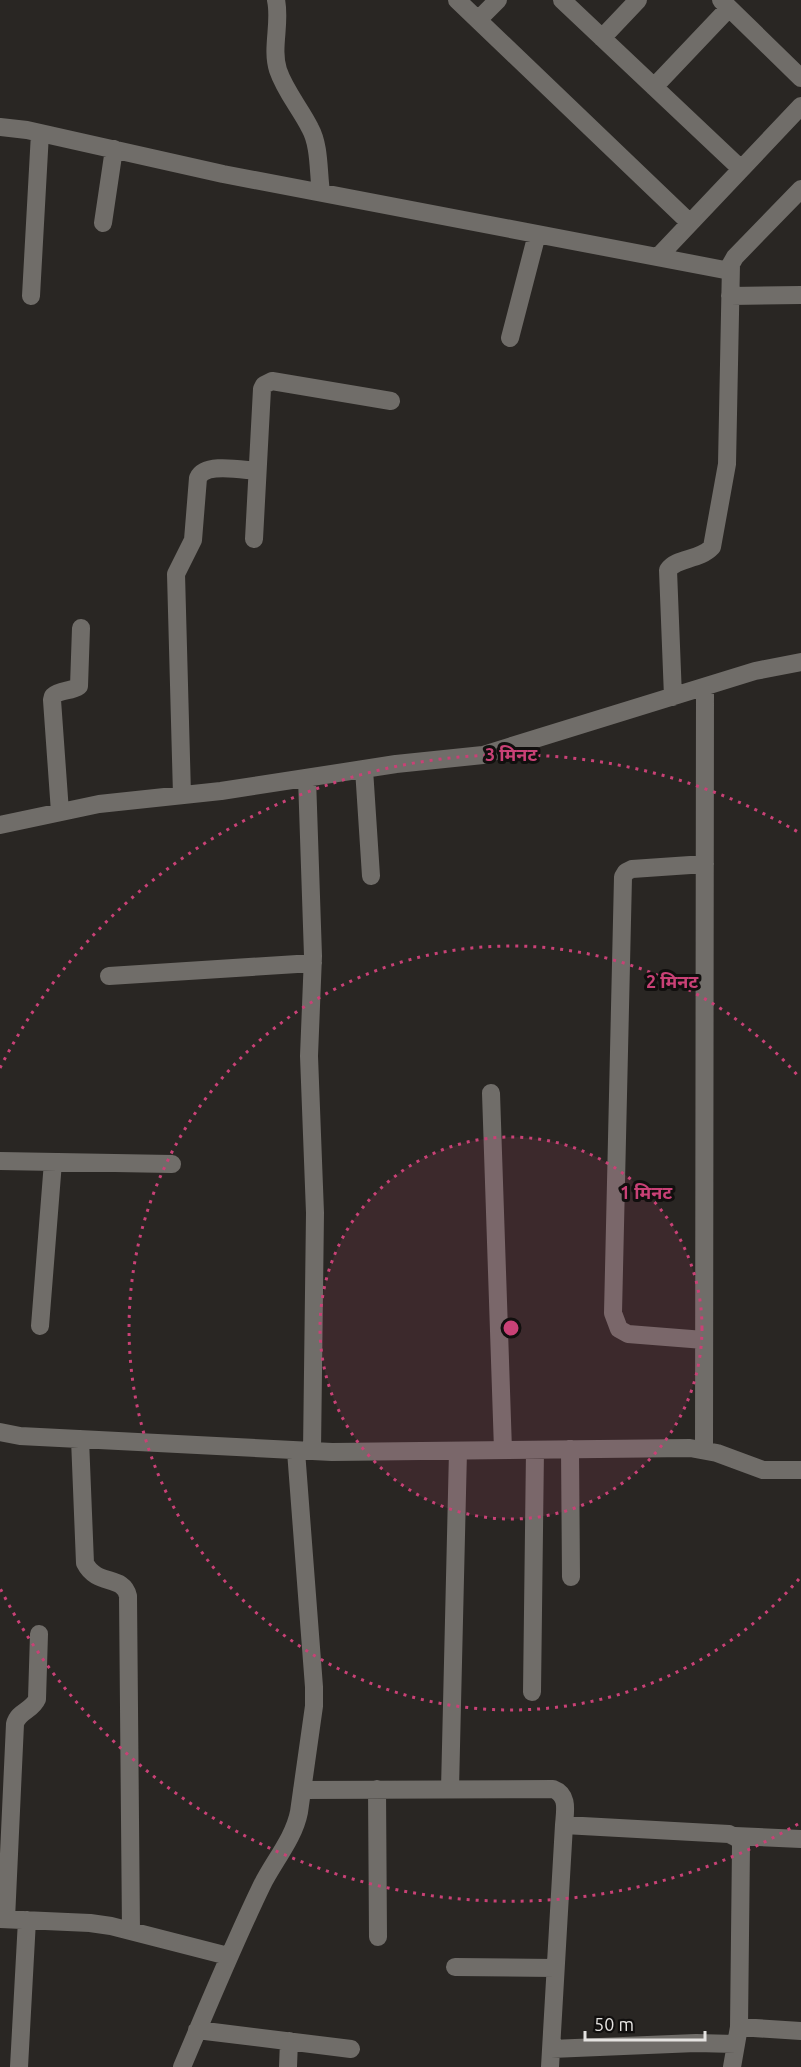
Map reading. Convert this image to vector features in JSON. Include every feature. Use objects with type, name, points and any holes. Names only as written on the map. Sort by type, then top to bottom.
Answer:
[{"type":"street","points":[[276,0],[277,67],[282,81],[315,139],[321,192]]},
{"type":"street","points":[[457,0],[690,223]]},
{"type":"street","points":[[478,20],[498,0]]},
{"type":"street","points":[[562,0],[741,169]]},
{"type":"street","points":[[602,38],[638,0]]},
{"type":"street","points":[[654,87],[725,4],[801,78]]},
{"type":"street","points":[[658,257],[801,106]]},
{"type":"street","points":[[0,127],[40,133],[223,174],[730,271]]},
{"type":"street","points":[[31,296],[40,133]]},
{"type":"street","points":[[103,223],[114,149]]},
{"type":"street","points":[[673,697],[668,570],[674,564],[706,554],[712,547],[727,464],[730,271],[735,257],[801,189]]},
{"type":"street","points":[[510,338],[537,234]]},
{"type":"street","points":[[730,296],[801,295]]},
{"type":"street","points":[[254,539],[262,389],[267,382],[391,401]]},
{"type":"street","points":[[182,795],[176,574],[193,540],[198,478],[200,473],[209,468],[257,471]]},
{"type":"street","points":[[60,812],[52,700],[57,693],[76,689],[79,686],[81,628]]},
{"type":"street","points":[[0,825],[99,804],[483,756],[755,671],[801,662]]},
{"type":"street","points":[[704,1450],[705,687]]},
{"type":"street","points":[[364,770],[371,876]]},
{"type":"street","points":[[182,2067],[228,1956],[268,1873],[297,1823],[314,1687],[304,1451],[315,1227],[309,1056],[313,963],[307,778]]},
{"type":"street","points":[[704,1340],[628,1334],[619,1329],[613,1313],[622,877],[632,869],[705,864]]},
{"type":"street","points":[[110,976],[313,963]]},
{"type":"street","points":[[491,1093],[503,1450]]},
{"type":"street","points":[[0,1161],[172,1164]]},
{"type":"street","points":[[40,1326],[53,1162]]},
{"type":"street","points":[[0,1432],[20,1436],[304,1451],[690,1448],[704,1450],[763,1470],[801,1470]]},
{"type":"street","points":[[80,1439],[85,1563],[89,1571],[98,1578],[123,1585],[128,1596],[132,1931]]},
{"type":"street","points":[[570,1449],[571,1577]]},
{"type":"street","points":[[532,1692],[535,1450]]},
{"type":"street","points":[[450,1789],[459,1451]]},
{"type":"street","points":[[39,1634],[37,1699],[32,1707],[20,1715],[15,1724],[3,1919],[90,1923],[132,1931],[228,1956]]},
{"type":"street","points":[[302,1790],[553,1788],[560,1791],[565,1801],[550,2058],[696,2043],[737,2036],[801,2031]]},
{"type":"street","points":[[377,1789],[378,1937]]},
{"type":"street","points":[[564,1825],[801,1839]]},
{"type":"street","points":[[732,2067],[737,2036],[741,1845],[735,1836]]},
{"type":"street","points":[[19,2067],[27,1920]]},
{"type":"street","points":[[454,1967],[555,1968]]},
{"type":"street","points":[[197,2030],[351,2049]]},
{"type":"street","points":[[288,2067],[289,2042]]}]
